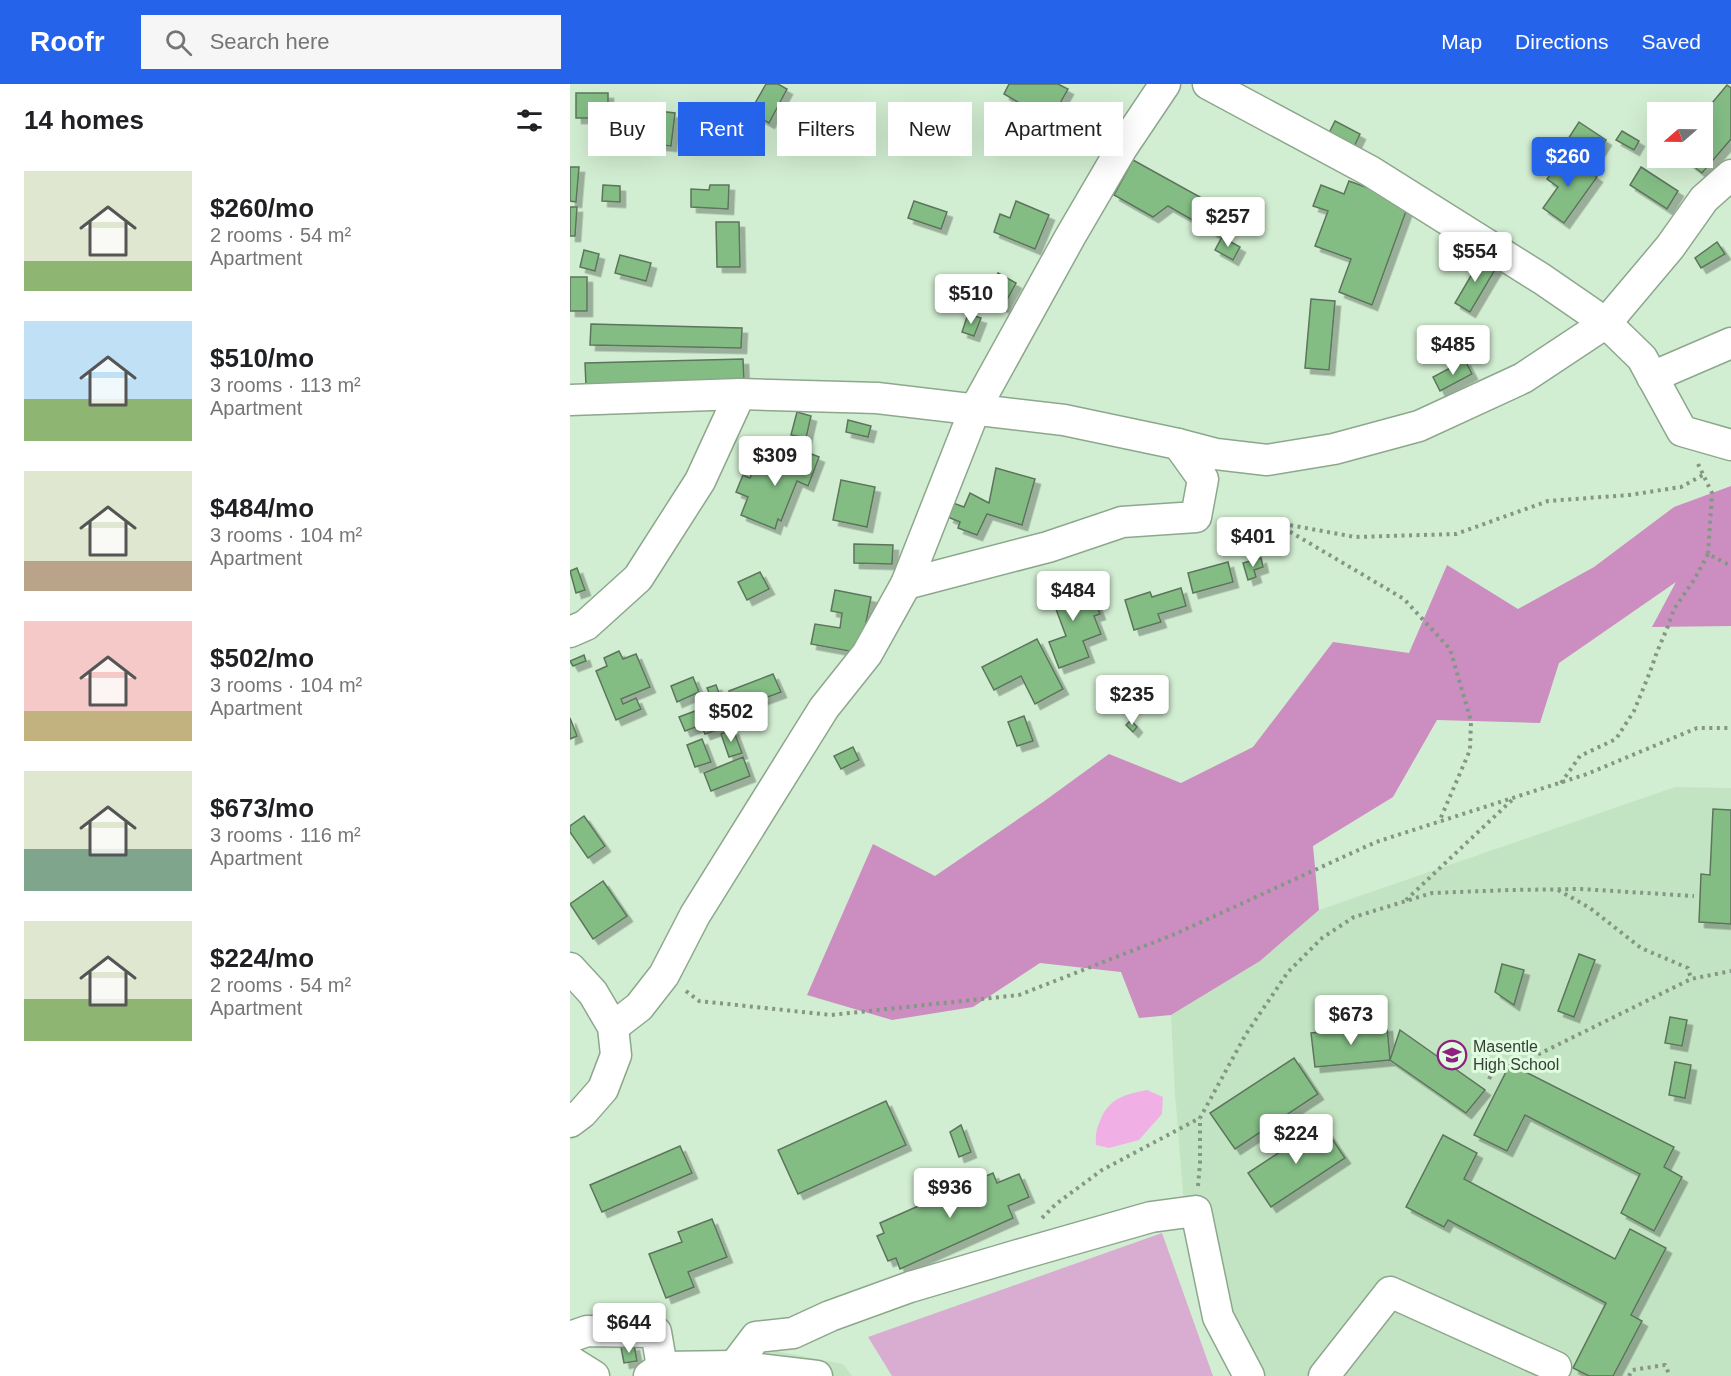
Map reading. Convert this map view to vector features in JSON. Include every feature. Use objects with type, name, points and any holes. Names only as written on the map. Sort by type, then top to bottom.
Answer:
[{"type":"street","points":[[613,1027],[639,1007],[664,975],[695,915],[824,708],[867,654],[906,584],[975,409],[1122,148],[1165,84]]},
{"type":"street","points":[[1208,84],[1370,171],[1542,279],[1606,323],[1642,358],[1682,431],[1731,446]]},
{"type":"street","points":[[570,400],[740,394],[877,398],[1064,420],[1216,454],[1268,460],[1334,449],[1419,426],[1523,378],[1606,323],[1670,247],[1704,199],[1731,175]]},
{"type":"street","points":[[1652,376],[1731,344]]},
{"type":"street","points":[[570,632],[586,625],[638,578],[700,481],[740,394]]},
{"type":"street","points":[[906,584],[1048,547],[1122,522],[1196,517],[1203,479],[1178,444]]},
{"type":"street","points":[[570,968],[593,993],[613,1027],[616,1055],[603,1089],[582,1113],[570,1122]]},
{"type":"street","points":[[734,1366],[756,1337],[793,1333],[830,1316],[910,1287],[1151,1217],[1196,1211],[1218,1317],[1249,1376]]},
{"type":"street","points":[[1324,1376],[1390,1292],[1556,1367]]},
{"type":"street","points":[[570,1336],[587,1331],[656,1332],[655,1372],[734,1366],[817,1376]]},
{"type":"street","points":[[570,1361],[594,1376]]},
{"type":"path","points":[[1560,783],[1580,756],[1616,739],[1634,711],[1674,609],[1708,554],[1712,493],[1697,463]]},
{"type":"path","points":[[1196,517],[1273,522],[1355,537],[1456,534],[1548,501],[1629,495],[1681,487],[1703,475]]},
{"type":"path","points":[[1273,522],[1404,599],[1450,649],[1471,721],[1470,750],[1439,823]]},
{"type":"path","points":[[1708,554],[1731,566]]},
{"type":"path","points":[[664,975],[699,1001],[831,1015],[1019,996],[1176,934],[1376,842],[1587,774],[1697,728],[1731,728]]},
{"type":"path","points":[[1406,901],[1515,798]]},
{"type":"path","points":[[1557,890],[1590,908],[1641,948],[1688,968],[1691,979]]},
{"type":"path","points":[[1196,1211],[1200,1163],[1200,1118],[1246,1034],[1288,972],[1322,938],[1354,917],[1432,893],[1581,890],[1694,896]]},
{"type":"path","points":[[1489,1079],[1507,1042],[1537,1055],[1691,979],[1731,971]]},
{"type":"path","points":[[1034,1225],[1056,1204],[1102,1170],[1200,1118]]},
{"type":"path","points":[[1629,1376],[1632,1370],[1665,1365],[1670,1376]]},
{"type":"shaded area","points":[[1731,486],[1731,626],[1652,627],[1676,582],[1559,663],[1540,723],[1437,720],[1393,797],[1313,846],[1319,910],[1260,961],[1171,1015],[1139,1018],[1121,972],[1040,963],[973,1007],[892,1020],[807,995],[873,844],[935,876],[1109,754],[1181,783],[1253,747],[1333,642],[1409,653],[1447,565],[1518,609],[1594,567],[1674,507]]},
{"type":"shaded area","name":"Masentle High School","points":[[1675,787],[1731,788],[1731,1376],[1238,1376],[1186,1230],[1171,1015],[1260,961],[1319,910]]},
{"type":"shaded area","points":[[1147,1090],[1163,1097],[1162,1114],[1139,1140],[1109,1148],[1096,1145],[1098,1127],[1110,1104],[1127,1095]]},
{"type":"shaded area","points":[[1162,1233],[1213,1376],[892,1376],[868,1337]]},
{"type":"shaded area","points":[[776,1351],[843,1364],[852,1376],[740,1376],[750,1357]]},
{"type":"building","points":[[766,84],[778,84],[787,89],[780,102],[777,102],[777,108],[769,123],[765,121],[765,102],[756,102]]},
{"type":"building","points":[[1009,84],[1058,84],[1068,89],[1061,102],[1018,102],[1004,94]]},
{"type":"building","points":[[1727,85],[1731,88],[1731,139],[1713,160],[1713,102]]},
{"type":"building","points":[[576,93],[608,93],[608,102],[588,102],[588,118],[576,118]]},
{"type":"building","points":[[666,112],[675,113],[671,146],[666,145]]},
{"type":"building","points":[[1335,121],[1360,134],[1351,153],[1326,139]]},
{"type":"building","points":[[1579,122],[1606,140],[1596,156],[1568,139]]},
{"type":"building","points":[[1622,131],[1639,141],[1634,150],[1616,140]]},
{"type":"building","points":[[1565,154],[1597,177],[1564,223],[1543,208],[1558,187],[1547,179]]},
{"type":"building","points":[[1133,160],[1227,212],[1215,233],[1168,206],[1153,217],[1114,195]]},
{"type":"building","points":[[570,167],[579,167],[576,202],[570,201]]},
{"type":"building","points":[[1641,167],[1678,191],[1667,209],[1630,185]]},
{"type":"building","points":[[1696,168],[1706,168],[1702,173]]},
{"type":"building","points":[[1349,181],[1409,203],[1372,305],[1339,292],[1351,259],[1315,246],[1328,211],[1313,206],[1321,185],[1344,194]]},
{"type":"building","points":[[603,185],[620,186],[620,202],[602,201]]},
{"type":"building","points":[[710,185],[729,185],[728,209],[691,207],[691,189],[709,190]]},
{"type":"building","points":[[914,201],[947,212],[941,229],[908,218]]},
{"type":"building","points":[[1016,201],[1049,215],[1035,249],[994,232],[1000,214],[1010,218]]},
{"type":"building","points":[[570,207],[577,207],[575,236],[570,236]]},
{"type":"building","points":[[716,222],[739,222],[740,267],[717,267]]},
{"type":"building","points":[[1222,237],[1240,247],[1233,260],[1215,250]]},
{"type":"building","points":[[1717,242],[1725,254],[1701,268],[1695,258]]},
{"type":"building","points":[[584,250],[599,254],[595,271],[580,267]]},
{"type":"building","points":[[620,255],[651,263],[646,281],[615,273]]},
{"type":"building","points":[[1473,255],[1496,268],[1470,312],[1455,303],[1475,269],[1467,265]]},
{"type":"building","points":[[998,273],[1016,283],[1003,307],[985,298]]},
{"type":"building","points":[[570,277],[587,277],[587,311],[570,311]]},
{"type":"building","points":[[1311,299],[1335,301],[1329,370],[1305,368]]},
{"type":"building","points":[[968,314],[981,318],[974,336],[962,332]]},
{"type":"building","points":[[591,324],[742,328],[741,348],[590,345]]},
{"type":"building","points":[[743,359],[744,382],[586,386],[585,363]]},
{"type":"building","points":[[1465,360],[1472,374],[1440,391],[1433,377]]},
{"type":"building","points":[[797,412],[811,416],[806,438],[791,435]]},
{"type":"building","points":[[848,420],[871,426],[868,437],[846,432]]},
{"type":"building","points":[[799,449],[819,457],[808,486],[797,481],[781,521],[778,519],[775,529],[741,515],[748,497],[736,492],[743,475],[750,478],[757,461],[775,468],[780,454],[795,460]]},
{"type":"building","points":[[996,468],[1035,479],[1022,525],[987,514],[977,535],[958,528],[960,522],[948,517],[953,503],[964,507],[970,493],[989,503]]},
{"type":"building","points":[[841,480],[875,487],[867,527],[833,520]]},
{"type":"building","points":[[854,544],[893,545],[892,564],[854,563]]},
{"type":"building","points":[[1261,558],[1263,567],[1254,570],[1256,577],[1248,580],[1243,563]]},
{"type":"building","points":[[1228,562],[1233,582],[1193,593],[1188,573]]},
{"type":"building","points":[[577,568],[585,590],[576,593],[570,571]]},
{"type":"building","points":[[760,572],[769,589],[747,600],[738,582]]},
{"type":"building","points":[[1068,577],[1076,598],[1091,592],[1100,614],[1094,616],[1101,634],[1083,641],[1089,657],[1059,668],[1049,642],[1066,636],[1047,585]]},
{"type":"building","points":[[1181,588],[1186,606],[1158,614],[1161,622],[1134,630],[1125,600],[1150,592],[1152,597]]},
{"type":"building","points":[[835,590],[871,597],[860,653],[811,644],[815,624],[840,628],[842,613],[831,611]]},
{"type":"building","points":[[1037,639],[1063,689],[1035,704],[1021,676],[994,690],[982,667]]},
{"type":"building","points":[[619,651],[623,659],[636,654],[650,687],[621,699],[623,704],[636,698],[641,709],[616,720],[596,671],[607,666],[604,658]]},
{"type":"building","points":[[584,655],[586,661],[573,666],[570,661]]},
{"type":"building","points":[[773,674],[781,692],[736,709],[729,691]]},
{"type":"building","points":[[693,677],[699,692],[677,702],[671,686]]},
{"type":"building","points":[[716,685],[731,725],[705,734],[701,725],[685,731],[679,717],[714,704],[707,688]]},
{"type":"building","points":[[1024,716],[1033,741],[1017,746],[1008,722]]},
{"type":"building","points":[[570,718],[577,736],[570,739]]},
{"type":"building","points":[[1131,720],[1137,727],[1133,732],[1126,725]]},
{"type":"building","points":[[733,729],[742,753],[729,757],[721,734]]},
{"type":"building","points":[[702,739],[711,762],[695,767],[687,745]]},
{"type":"building","points":[[853,747],[859,760],[841,769],[834,756]]},
{"type":"building","points":[[743,757],[750,776],[711,791],[704,773]]},
{"type":"building","points":[[1713,809],[1731,810],[1731,924],[1699,922],[1701,874],[1710,875]]},
{"type":"building","points":[[584,816],[605,846],[588,858],[570,832],[570,826]]},
{"type":"building","points":[[603,881],[627,916],[593,939],[570,904]]},
{"type":"building","points":[[1579,954],[1595,960],[1574,1017],[1558,1011]]},
{"type":"building","points":[[1502,964],[1524,970],[1514,1005],[1495,992]]},
{"type":"building","points":[[1670,1017],[1687,1020],[1682,1046],[1665,1043]]},
{"type":"building","points":[[1387,1026],[1390,1060],[1315,1067],[1311,1033]]},
{"type":"building","points":[[1400,1030],[1485,1090],[1466,1113],[1390,1060]]},
{"type":"building","points":[[1294,1058],[1318,1094],[1235,1149],[1210,1113]]},
{"type":"building","points":[[1675,1062],[1691,1065],[1685,1098],[1669,1095]]},
{"type":"building","points":[[1510,1064],[1674,1147],[1664,1167],[1682,1177],[1654,1231],[1621,1213],[1640,1174],[1525,1115],[1507,1151],[1474,1135]]},
{"type":"building","points":[[886,1101],[906,1145],[798,1194],[778,1150]]},
{"type":"building","points":[[1322,1124],[1345,1158],[1271,1207],[1248,1173]]},
{"type":"building","points":[[961,1125],[971,1152],[959,1157],[950,1132]]},
{"type":"building","points":[[1443,1135],[1477,1153],[1464,1179],[1615,1259],[1630,1229],[1666,1248],[1631,1315],[1642,1321],[1613,1376],[1589,1376],[1573,1368],[1606,1303],[1448,1220],[1444,1227],[1406,1207]]},
{"type":"building","points":[[680,1146],[692,1173],[602,1212],[590,1185]]},
{"type":"building","points":[[993,1173],[997,1183],[1019,1174],[1029,1197],[1008,1206],[1013,1218],[900,1269],[896,1258],[888,1261],[877,1236],[884,1233],[880,1223]]},
{"type":"building","points":[[712,1219],[727,1257],[688,1272],[694,1287],[666,1298],[649,1254],[682,1242],[678,1232]]},
{"type":"building","points":[[634,1345],[637,1361],[624,1363],[621,1347]]},
{"type":"place","name":"Masentle High School","points":[[1452,1055]]}]
